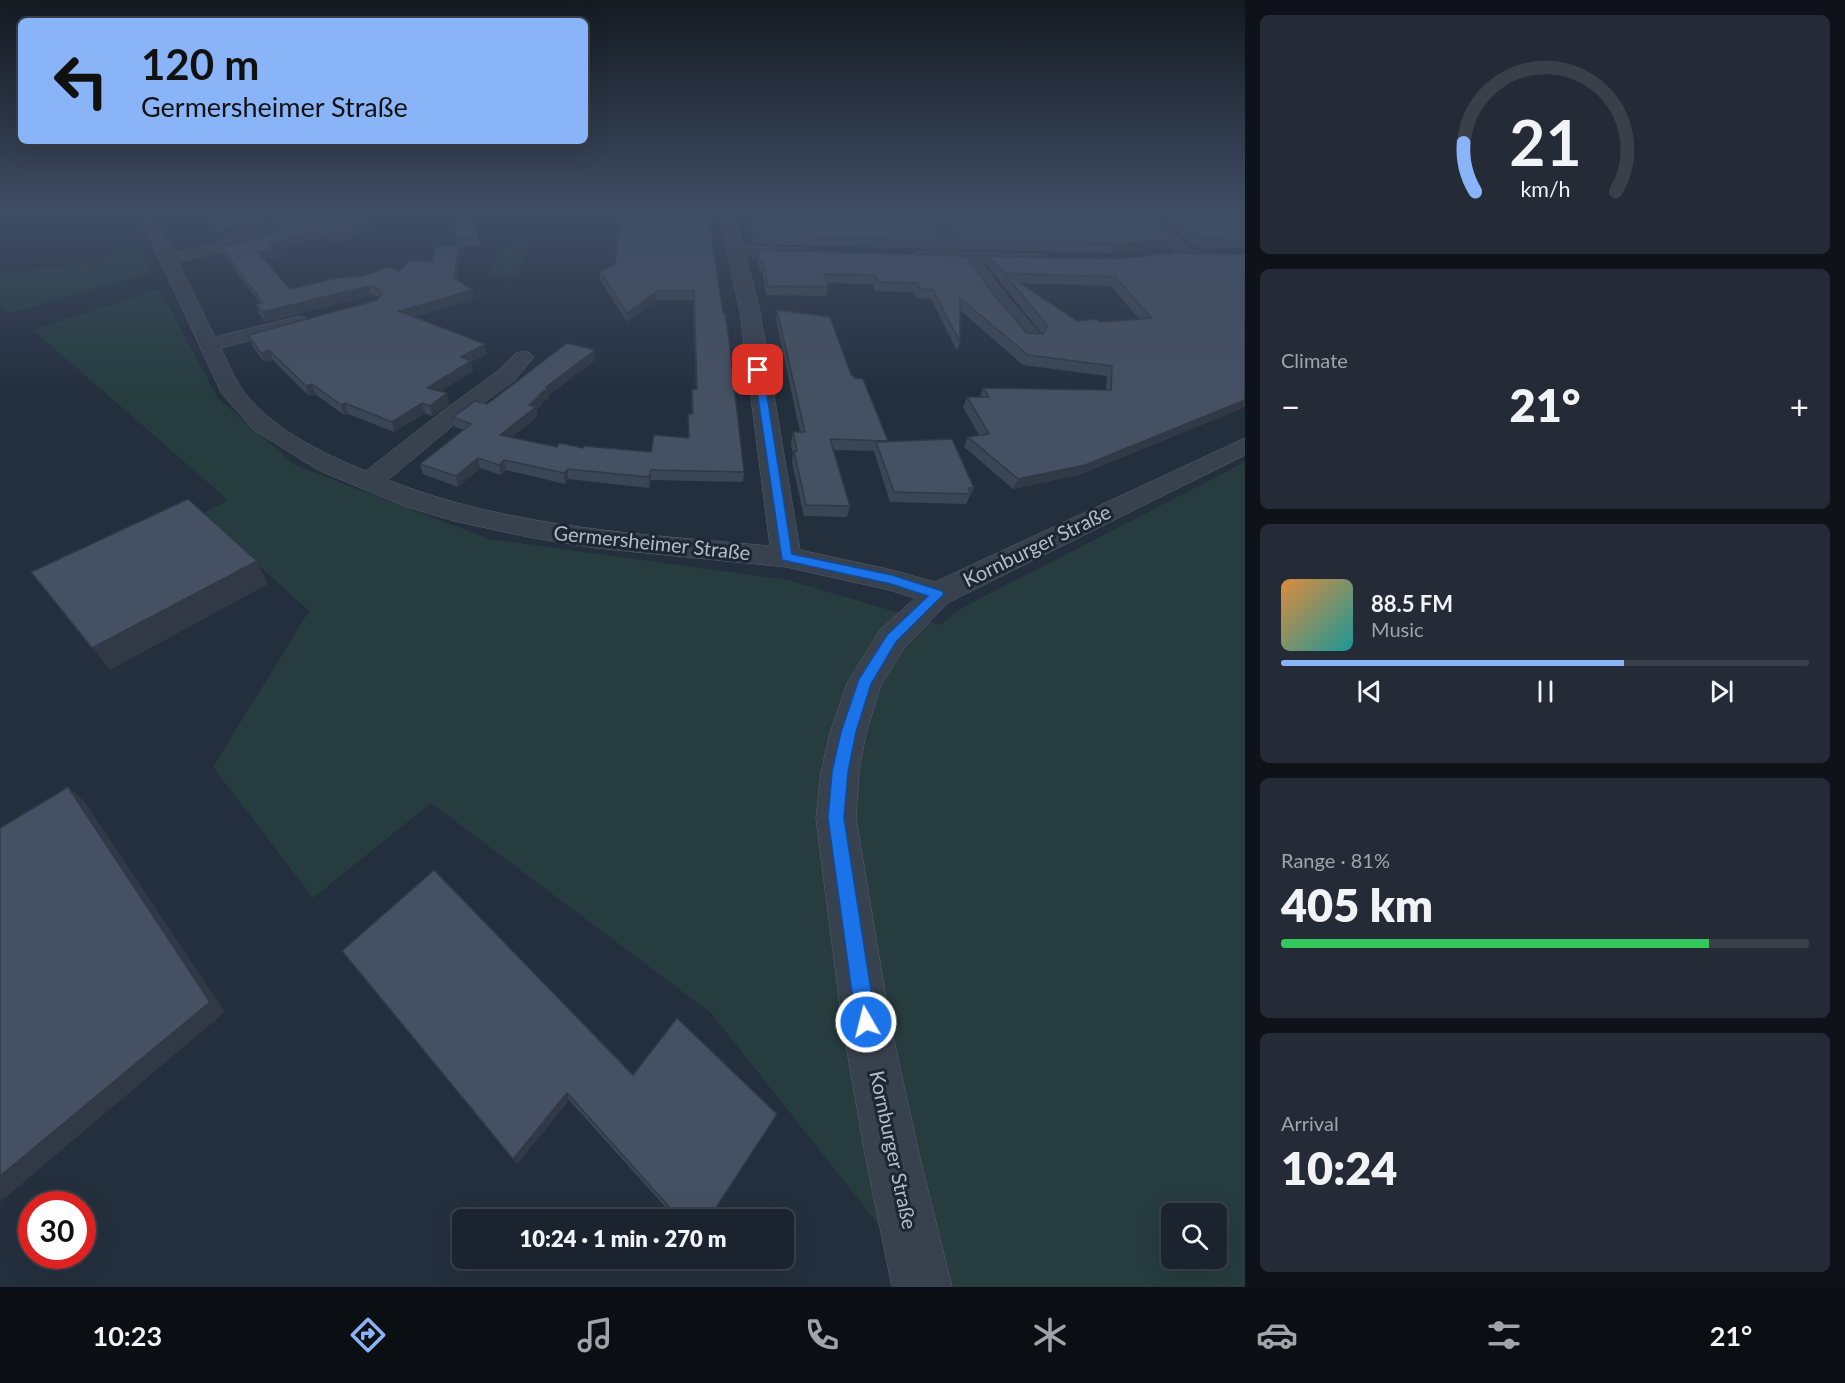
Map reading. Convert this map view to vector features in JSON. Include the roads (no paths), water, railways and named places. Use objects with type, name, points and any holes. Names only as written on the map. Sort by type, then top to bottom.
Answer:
[{"type":"street","name":"Germersheimer Straße","points":[[174,272],[230,389],[262,425],[327,465],[368,483],[454,512],[528,528],[596,539],[786,557],[883,577],[938,594]]},
{"type":"street","points":[[741,272],[750,312],[786,557]]},
{"type":"street","points":[[975,272],[1032,337]]},
{"type":"street","points":[[208,345],[318,317]]},
{"type":"street","points":[[368,483],[448,418],[507,375],[523,357]]},
{"type":"street","name":"Kornburger Straße","points":[[922,1287],[892,1154],[866,1022],[836,818],[840,772],[848,732],[864,683],[892,639],[938,594],[1245,445]]}]
